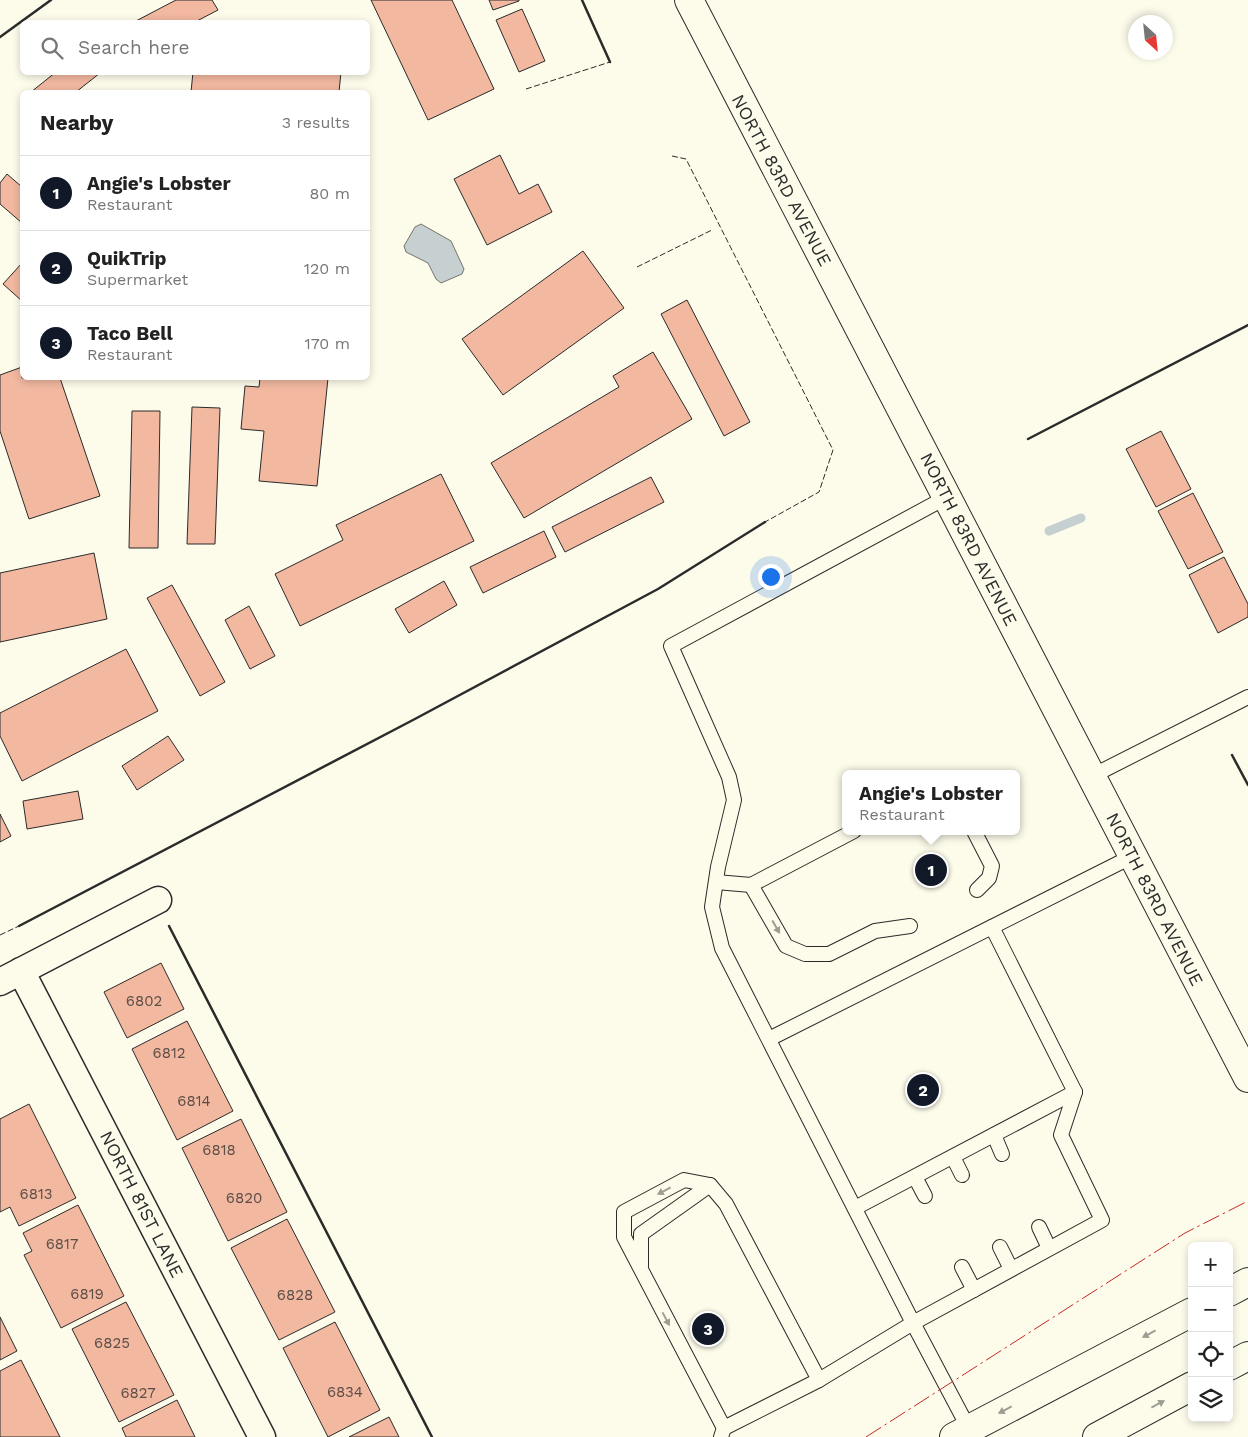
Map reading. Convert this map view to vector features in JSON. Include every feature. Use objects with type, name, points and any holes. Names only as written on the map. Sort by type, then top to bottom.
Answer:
[{"type":"main road","name":"NORTH 83RD AVENUE","points":[[689,0],[1248,1078]]},
{"type":"main road","points":[[1233,1290],[1248,1282]]},
{"type":"main road","points":[[962,1433],[1188,1314]]},
{"type":"main road","points":[[1233,1364],[1248,1356]]},
{"type":"main road","points":[[1097,1437],[1188,1388]]},
{"type":"street","points":[[11,976],[158,900]]},
{"type":"street","name":"NORTH 81ST LANE","points":[[11,976],[262,1437]]},
{"type":"lane","points":[[947,497],[671,646],[729,777],[734,800],[712,906],[722,948],[913,1323],[962,1433]]},
{"type":"lane","points":[[1092,776],[1248,697]]},
{"type":"lane","points":[[716,882],[751,885],[846,835]]},
{"type":"lane","points":[[976,835],[992,866],[989,878],[977,890]]},
{"type":"lane","points":[[769,1039],[1133,856]]},
{"type":"lane","points":[[751,885],[786,946],[805,954],[829,954],[875,931],[910,926]]},
{"type":"lane","points":[[819,1380],[726,1204],[710,1185],[684,1180],[624,1212],[624,1237],[722,1433],[819,1380],[913,1323],[1102,1220],[1061,1135],[1075,1092],[992,927]]},
{"type":"lane","points":[[855,1208],[1075,1092]]},
{"type":"lane","points":[[994,1136],[1002,1154]]},
{"type":"lane","points":[[953,1157],[962,1175]]},
{"type":"lane","points":[[915,1177],[924,1196]]},
{"type":"lane","points":[[640,1270],[641,1234],[710,1185]]},
{"type":"lane","points":[[1039,1228],[1049,1248]]},
{"type":"lane","points":[[1000,1247],[1011,1269]]},
{"type":"lane","points":[[962,1266],[974,1290]]},
{"type":"shaded area","points":[[421,224],[451,241],[464,269],[462,274],[441,283],[436,279],[428,263],[406,252],[404,246],[415,227]]},
{"type":"building","points":[[176,0],[212,0],[218,10],[199,20],[138,20]]},
{"type":"building","points":[[371,0],[452,0],[494,89],[428,120]]},
{"type":"building","points":[[489,0],[519,0],[519,1],[493,10]]},
{"type":"building","points":[[522,9],[545,61],[519,72],[496,20]]},
{"type":"building","points":[[52,75],[97,75],[79,90],[34,90]]},
{"type":"building","points":[[193,75],[341,75],[339,90],[191,90]]},
{"type":"building","points":[[500,155],[519,194],[538,184],[552,212],[487,245],[454,179]]},
{"type":"building","points":[[7,174],[20,185],[20,221],[0,204],[0,183]]},
{"type":"building","points":[[583,251],[624,308],[503,395],[462,339]]},
{"type":"building","points":[[20,265],[20,299],[3,284]]},
{"type":"building","points":[[687,300],[750,422],[724,436],[661,314]]},
{"type":"building","points":[[653,352],[692,419],[524,518],[491,463],[619,387],[613,376]]},
{"type":"building","points":[[20,368],[20,380],[61,380],[100,496],[29,519],[0,431],[0,375]]},
{"type":"building","points":[[260,380],[328,380],[317,486],[259,481],[264,431],[241,429],[245,386],[259,387]]},
{"type":"building","points":[[192,407],[220,408],[215,544],[187,544]]},
{"type":"building","points":[[132,411],[160,411],[158,548],[129,548]]},
{"type":"building","points":[[1161,431],[1191,489],[1156,507],[1126,449]]},
{"type":"building","points":[[441,474],[474,541],[300,626],[275,574],[343,540],[336,525]]},
{"type":"building","points":[[651,477],[664,502],[565,552],[552,527]]},
{"type":"building","points":[[1193,493],[1223,552],[1188,569],[1158,511]]},
{"type":"building","points":[[544,531],[556,557],[483,593],[470,567]]},
{"type":"building","points":[[94,553],[107,619],[0,642],[0,573]]},
{"type":"building","points":[[1224,557],[1248,604],[1248,617],[1218,633],[1189,575]]},
{"type":"building","points":[[444,581],[457,605],[409,633],[395,609]]},
{"type":"building","points":[[172,585],[225,682],[200,696],[147,598]]},
{"type":"building","points":[[249,606],[275,656],[250,669],[225,620]]},
{"type":"building","points":[[126,649],[158,711],[22,781],[0,736],[0,713]]},
{"type":"building","points":[[168,736],[184,760],[137,790],[122,766]]},
{"type":"building","points":[[78,791],[83,819],[27,829],[23,801]]},
{"type":"building","points":[[0,814],[11,836],[0,842]]},
{"type":"building","points":[[161,963],[184,1009],[127,1038],[104,992]]},
{"type":"building","points":[[187,1021],[233,1111],[177,1140],[132,1049]]},
{"type":"building","points":[[29,1104],[76,1198],[19,1226],[10,1207],[0,1212],[0,1119]]},
{"type":"building","points":[[241,1119],[287,1212],[228,1241],[182,1148]]},
{"type":"building","points":[[78,1205],[124,1296],[61,1328],[24,1255],[32,1251],[23,1233]]},
{"type":"building","points":[[287,1219],[335,1312],[279,1340],[231,1248]]},
{"type":"building","points":[[126,1302],[174,1395],[119,1422],[72,1329]]},
{"type":"building","points":[[0,1317],[17,1351],[0,1360]]},
{"type":"building","points":[[335,1322],[380,1410],[328,1437],[283,1348]]},
{"type":"building","points":[[21,1360],[60,1437],[0,1437],[0,1371]]},
{"type":"building","points":[[177,1400],[195,1437],[126,1437],[122,1428]]},
{"type":"building","points":[[389,1417],[399,1437],[349,1437]]},
{"type":"waterway","points":[[1049,531],[1081,518]]},
{"type":"fence","points":[[526,89],[610,62]]},
{"type":"fence","points":[[672,156],[686,159],[833,450],[819,492],[765,522]]},
{"type":"fence","points":[[637,267],[712,230]]},
{"type":"fence","points":[[0,935],[19,926]]},
{"type":"wall","points":[[23,20],[51,0]]},
{"type":"wall","points":[[582,0],[610,62]]},
{"type":"wall","points":[[0,37],[20,22]]},
{"type":"wall","points":[[1028,439],[1248,325]]},
{"type":"wall","points":[[19,926],[413,720],[658,589],[765,522]]},
{"type":"wall","points":[[1232,755],[1248,785]]},
{"type":"wall","points":[[169,926],[432,1437]]},
{"type":"power","points":[[866,1437],[1185,1233],[1248,1201]]},
{"type":"place","name":"Angie's Lobster","points":[[931,870]]},
{"type":"place","name":"QuikTrip","points":[[923,1090]]},
{"type":"place","name":"Taco Bell","points":[[708,1329]]}]
